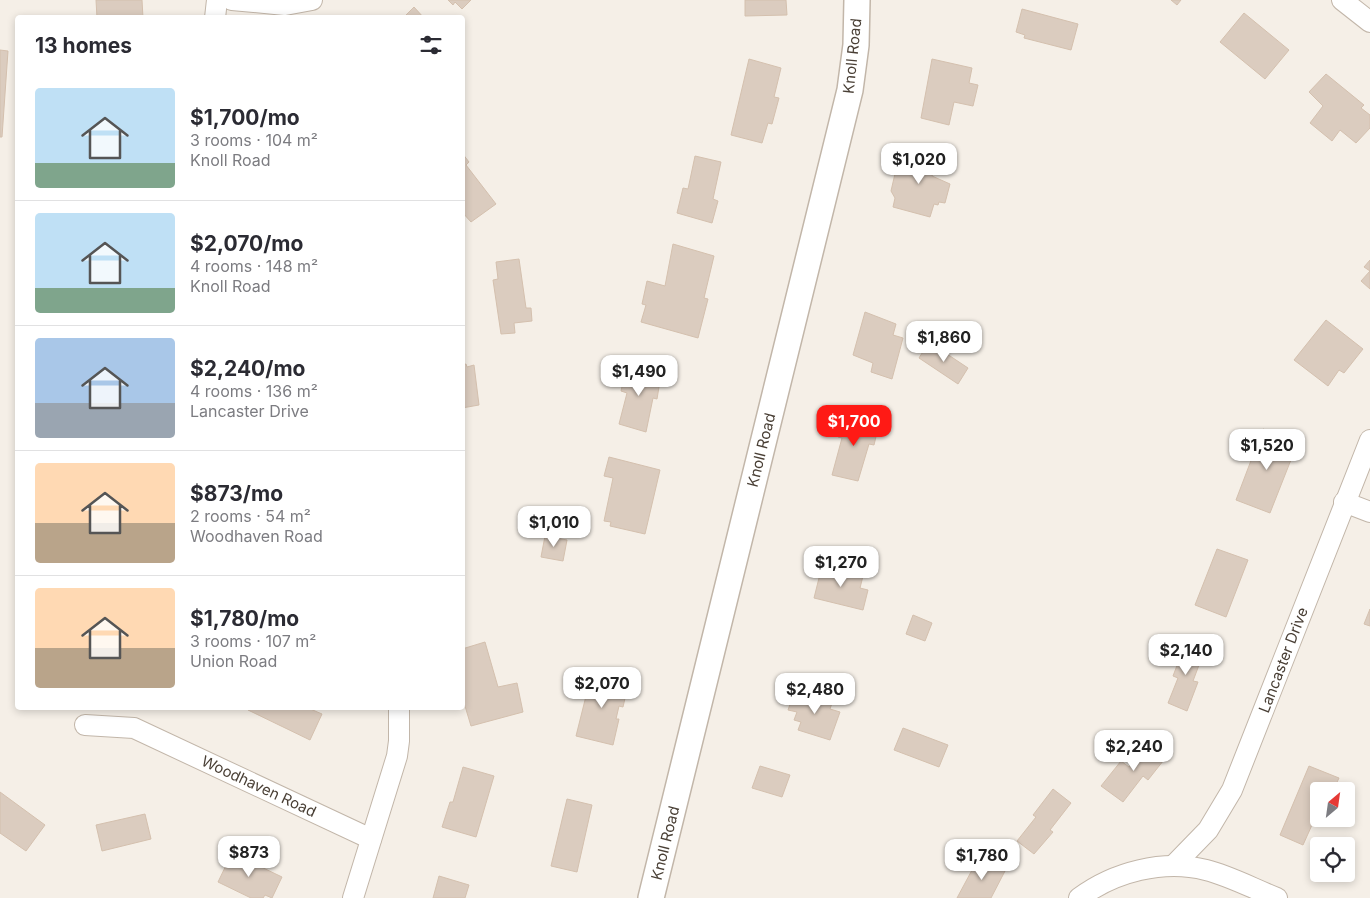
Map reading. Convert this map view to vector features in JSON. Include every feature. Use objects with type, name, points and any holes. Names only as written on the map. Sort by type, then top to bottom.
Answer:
[{"type":"street","points":[[216,15],[217,0]]},
{"type":"street","points":[[232,0],[285,5],[312,0]]},
{"type":"street","name":"Knoll Road","points":[[651,898],[850,90],[856,45],[857,0]]},
{"type":"street","points":[[1342,0],[1370,22]]},
{"type":"street","name":"Lancaster Drive","points":[[1173,866],[1208,830],[1232,790],[1370,440]]},
{"type":"street","points":[[1344,502],[1370,512]]},
{"type":"street","points":[[354,898],[397,756],[400,741],[399,710]]},
{"type":"street","name":"Woodhaven Road","points":[[85,725],[134,728],[371,838]]},
{"type":"street","points":[[1079,898],[1102,883],[1128,873],[1173,866],[1206,870],[1277,898]]},
{"type":"building","points":[[96,0],[142,0],[143,15],[97,15]]},
{"type":"building","points":[[448,0],[471,0],[462,9],[455,2],[453,5]]},
{"type":"building","points":[[745,0],[786,0],[787,15],[745,16]]},
{"type":"building","points":[[1171,0],[1181,0],[1177,5]]},
{"type":"building","points":[[414,7],[421,15],[406,15]]},
{"type":"building","points":[[1022,9],[1078,24],[1071,50],[1024,38],[1025,35],[1016,32]]},
{"type":"building","points":[[1244,13],[1289,50],[1265,79],[1220,42]]},
{"type":"building","points":[[0,50],[8,51],[2,137],[0,137]]},
{"type":"building","points":[[749,59],[781,68],[774,97],[779,98],[772,124],[768,123],[762,143],[731,135]]},
{"type":"building","points":[[932,59],[972,68],[969,83],[978,85],[973,106],[954,102],[949,125],[921,118]]},
{"type":"building","points":[[1326,74],[1364,105],[1361,108],[1370,115],[1370,128],[1356,143],[1340,130],[1332,141],[1310,123],[1323,106],[1309,92]]},
{"type":"building","points":[[911,148],[937,154],[932,176],[950,184],[945,203],[939,202],[938,205],[934,204],[930,217],[893,207],[895,198],[891,191],[897,165],[906,168]]},
{"type":"building","points":[[695,156],[721,162],[713,199],[718,201],[712,223],[677,213],[683,188],[688,189]]},
{"type":"building","points":[[465,157],[469,162],[466,165],[496,204],[471,222],[465,215]]},
{"type":"building","points":[[673,244],[714,256],[704,298],[708,299],[698,338],[641,322],[646,305],[642,304],[647,281],[665,286]]},
{"type":"building","points":[[519,259],[526,308],[531,308],[532,321],[514,323],[515,333],[501,334],[493,280],[498,279],[496,262]]},
{"type":"building","points":[[1370,260],[1370,271],[1364,267]]},
{"type":"building","points":[[1370,271],[1370,289],[1361,281]]},
{"type":"building","points":[[865,312],[896,324],[893,335],[903,338],[892,379],[871,372],[873,363],[853,355]]},
{"type":"building","points":[[1326,320],[1363,349],[1344,373],[1339,370],[1328,386],[1294,360]]},
{"type":"building","points":[[929,342],[968,368],[958,384],[919,358]]},
{"type":"building","points":[[465,364],[467,367],[474,365],[479,405],[465,407]]},
{"type":"building","points":[[627,365],[661,375],[657,399],[653,398],[646,432],[619,424],[627,393],[621,391]]},
{"type":"building","points":[[844,415],[879,424],[874,445],[869,444],[858,481],[832,475],[842,438],[838,437]]},
{"type":"building","points":[[1263,429],[1298,442],[1270,513],[1236,500]]},
{"type":"building","points":[[609,457],[660,470],[645,534],[610,526],[611,522],[604,521],[613,478],[604,476]]},
{"type":"building","points":[[545,536],[567,540],[563,561],[541,557]]},
{"type":"building","points":[[1217,549],[1248,560],[1226,617],[1195,605]]},
{"type":"building","points":[[822,566],[863,576],[860,588],[868,590],[863,610],[814,598]]},
{"type":"building","points":[[1370,609],[1370,626],[1364,624]]},
{"type":"building","points":[[913,615],[932,623],[925,641],[906,634]]},
{"type":"building","points":[[485,642],[498,687],[517,683],[523,712],[471,726],[465,706],[465,648]]},
{"type":"building","points":[[1186,642],[1205,649],[1193,681],[1198,682],[1187,711],[1168,703],[1178,678],[1173,676]]},
{"type":"building","points":[[592,672],[624,679],[620,693],[626,694],[623,707],[619,706],[616,719],[619,719],[613,745],[576,736]]},
{"type":"building","points":[[805,690],[833,700],[830,709],[840,712],[830,740],[798,730],[801,722],[794,720],[797,712],[788,710],[793,696],[802,699]]},
{"type":"building","points":[[248,710],[313,710],[322,714],[310,740]]},
{"type":"building","points":[[903,728],[948,745],[939,767],[894,750]]},
{"type":"building","points":[[1148,742],[1167,756],[1148,780],[1143,776],[1123,802],[1101,786],[1121,761],[1129,767]]},
{"type":"building","points":[[760,766],[790,775],[782,797],[752,788]]},
{"type":"building","points":[[1309,766],[1339,778],[1337,782],[1310,782],[1311,828],[1303,845],[1280,835]]},
{"type":"building","points":[[463,767],[494,776],[476,837],[442,827],[450,802],[453,802]]},
{"type":"building","points":[[1053,789],[1071,803],[1050,830],[1053,832],[1034,854],[1017,841],[1036,817],[1033,815]]},
{"type":"building","points":[[0,792],[45,825],[26,851],[0,833]]},
{"type":"building","points":[[567,799],[592,805],[577,872],[551,866]]},
{"type":"building","points":[[145,814],[151,839],[102,851],[96,825]]},
{"type":"building","points":[[232,853],[282,877],[272,898],[265,895],[263,898],[251,898],[218,882]]},
{"type":"building","points":[[979,857],[1005,871],[991,898],[957,898]]},
{"type":"building","points":[[439,876],[469,885],[465,898],[433,898]]}]
